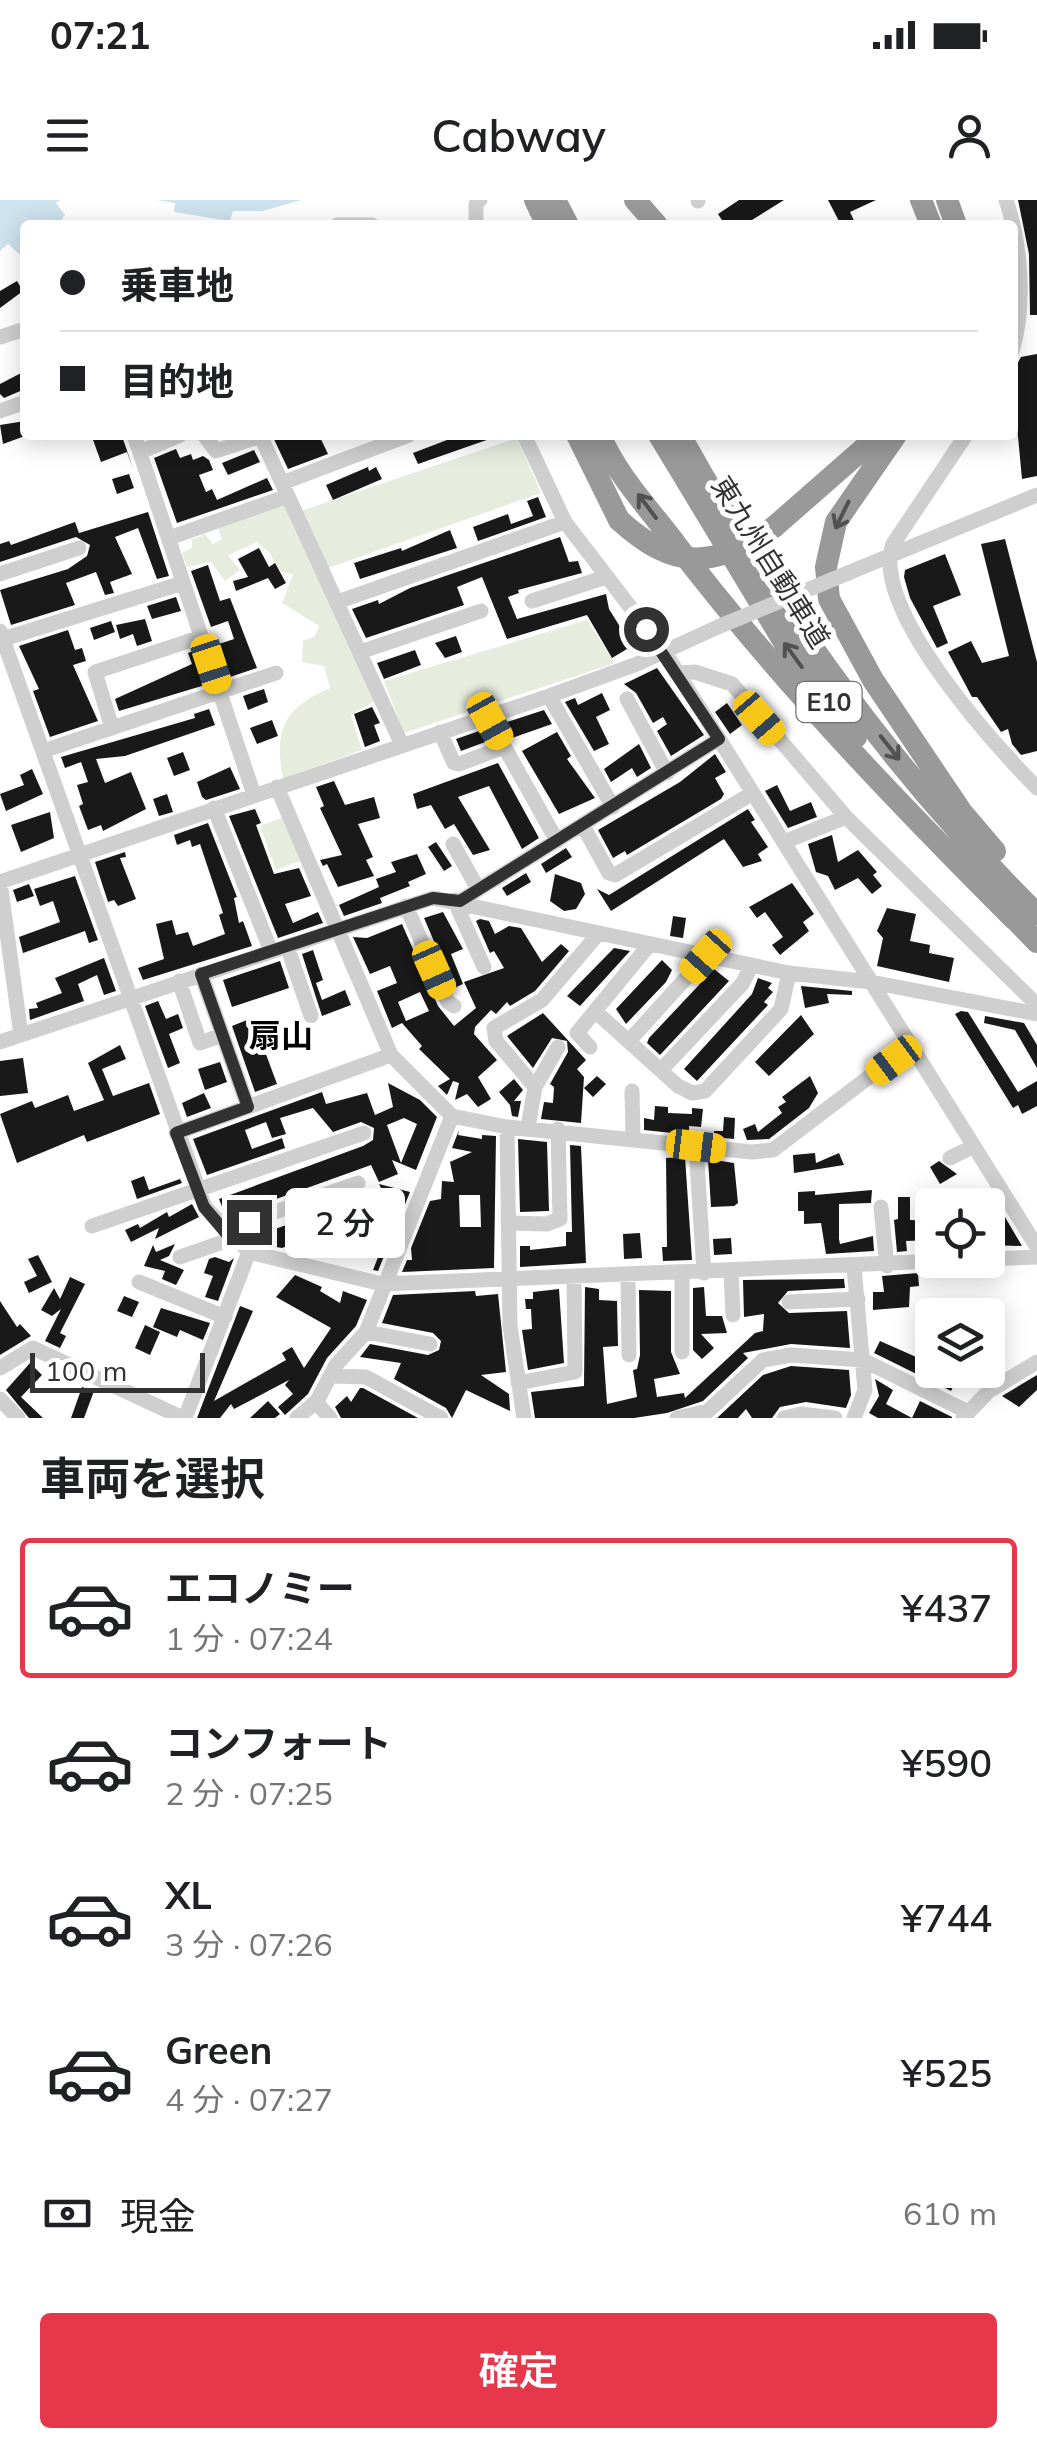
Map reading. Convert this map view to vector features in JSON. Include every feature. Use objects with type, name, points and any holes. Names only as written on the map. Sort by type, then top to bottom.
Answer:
[{"type":"highway","points":[[636,200],[653,220]]},
{"type":"highway","points":[[579,440],[619,520],[645,544],[683,559],[724,556],[774,527],[874,440]]},
{"type":"highway","points":[[603,440],[640,497],[726,608],[866,771],[1025,916]]},
{"type":"highway","name":"東九州自動車道","points":[[662,440],[787,647],[874,760],[1025,916]]},
{"type":"highway","name":"東九州自動車道","points":[[683,440],[796,621],[880,735],[1025,916],[1037,942]]},
{"type":"highway","points":[[893,440],[836,522],[826,567],[829,599],[872,680],[961,811],[1037,903]]},
{"type":"street","points":[[1018,295],[1018,324]]},
{"type":"street","points":[[136,440],[254,794]]},
{"type":"street","points":[[140,452],[168,440]]},
{"type":"street","points":[[208,440],[216,451],[249,440]]},
{"type":"street","points":[[263,440],[402,745]]},
{"type":"street","points":[[168,538],[398,440]]},
{"type":"street","points":[[526,440],[564,522],[664,651],[1037,1247]]},
{"type":"street","points":[[963,440],[888,556],[895,600],[923,648],[1008,758],[1037,788]]},
{"type":"street","points":[[21,1034],[0,882],[549,696],[1037,495]]},
{"type":"street","points":[[336,602],[564,522]]},
{"type":"street","points":[[0,574],[79,548]]},
{"type":"street","points":[[532,600],[606,577]]},
{"type":"street","points":[[184,583],[2,635],[204,1207],[232,1240],[249,1252],[382,1284],[854,1268],[1037,1257]]},
{"type":"street","points":[[360,652],[480,611]]},
{"type":"street","points":[[112,728],[96,672],[202,637]]},
{"type":"street","points":[[678,673],[695,672],[732,684],[846,817],[1037,1005]]},
{"type":"street","points":[[43,750],[276,673]]},
{"type":"street","points":[[549,696],[613,807]]},
{"type":"street","points":[[628,699],[667,773]]},
{"type":"street","points":[[487,716],[557,841]]},
{"type":"street","points":[[440,732],[454,763],[504,747]]},
{"type":"street","points":[[457,901],[719,739]]},
{"type":"street","points":[[278,786],[391,1056],[452,1116],[507,1127],[773,1150],[910,1045]]},
{"type":"street","points":[[583,826],[609,873],[615,875],[753,793]]},
{"type":"street","points":[[214,808],[311,1016]]},
{"type":"street","points":[[784,842],[846,817]]},
{"type":"street","points":[[453,844],[478,889]]},
{"type":"street","points":[[0,1042],[433,898],[788,973],[871,982],[1037,1014]]},
{"type":"street","points":[[457,901],[484,967]]},
{"type":"street","points":[[406,906],[448,1002],[454,1006]]},
{"type":"street","points":[[535,1088],[496,1041],[494,1028],[542,1000],[599,933]]},
{"type":"street","points":[[590,1047],[576,1032],[650,944]]},
{"type":"street","points":[[629,1041],[706,956]]},
{"type":"street","points":[[661,1070],[742,984],[752,965]]},
{"type":"street","points":[[595,1011],[692,1092],[713,1086],[780,1010],[788,973]]},
{"type":"street","points":[[201,974],[248,1107]]},
{"type":"street","points":[[179,981],[200,1043],[222,1034]]},
{"type":"street","points":[[528,1128],[535,1088],[558,1047]]},
{"type":"street","points":[[176,1133],[391,1056]]},
{"type":"street","points":[[632,1090],[632,1138]]},
{"type":"street","points":[[297,1418],[316,1402],[336,1365],[366,1332],[452,1116]]},
{"type":"street","points":[[507,1127],[508,1281],[524,1418]]},
{"type":"street","points":[[508,1223],[548,1224],[560,1219],[558,1129]]},
{"type":"street","points":[[92,1226],[364,1132]]},
{"type":"street","points":[[696,1146],[704,1273]]},
{"type":"street","points":[[950,1158],[974,1146]]},
{"type":"street","points":[[180,1257],[232,1240],[249,1222],[358,1183]]},
{"type":"street","points":[[881,1206],[887,1266]]},
{"type":"street","points":[[0,1368],[33,1348],[184,1418],[249,1252]]},
{"type":"street","points":[[854,1268],[864,1399],[854,1418]]},
{"type":"street","points":[[732,1272],[733,1315]]},
{"type":"street","points":[[682,1274],[682,1352]]},
{"type":"street","points":[[628,1276],[629,1355]]},
{"type":"street","points":[[518,1383],[575,1372],[574,1278]]},
{"type":"street","points":[[139,1282],[226,1318]]},
{"type":"street","points":[[789,1302],[858,1299]]},
{"type":"street","points":[[366,1332],[430,1344]]},
{"type":"street","points":[[678,1418],[709,1414],[764,1360],[790,1355],[863,1360],[964,1414],[989,1390],[1037,1362]]},
{"type":"street","points":[[332,1376],[366,1377],[441,1418]]},
{"type":"street","points":[[0,1399],[18,1418]]},
{"type":"street","points":[[316,1402],[330,1418]]},
{"type":"street","points":[[784,1418],[835,1418]]},
{"type":"shaded area","points":[[511,440],[518,440],[541,493],[328,568],[301,511]]},
{"type":"shaded area","points":[[284,503],[375,701],[351,715],[362,750],[283,779],[280,747],[286,723],[302,704],[330,688],[324,666],[302,662],[303,641],[315,636],[319,626],[282,603],[293,574],[276,570],[271,554],[257,542],[228,555],[240,570],[225,581],[211,562],[187,567],[182,553],[192,548],[192,539],[205,534],[213,544],[222,539],[218,529]]},
{"type":"shaded area","points":[[587,620],[615,663],[404,733],[384,681]]},
{"type":"shaded area","points":[[287,816],[303,860],[276,870],[260,826]]},
{"type":"water","points":[[0,200],[60,200],[56,203],[65,215],[62,220],[20,220],[20,253],[8,244],[0,251]]},
{"type":"water","points":[[157,200],[301,200],[263,211],[233,211],[230,220],[174,212],[175,203]]},
{"type":"building","points":[[739,200],[784,200],[752,220],[722,220],[718,214]]},
{"type":"building","points":[[828,200],[876,200],[850,212],[854,220],[838,220]]},
{"type":"building","points":[[1018,200],[1037,200],[1037,315],[1030,315],[1029,254]]},
{"type":"building","points":[[17,281],[20,286],[20,293],[0,308],[0,291]]},
{"type":"building","points":[[1037,354],[1037,476],[1022,479],[1018,437],[1021,357]]},
{"type":"building","points":[[20,374],[20,391],[4,398],[0,384]]},
{"type":"building","points":[[20,422],[20,438],[3,444],[0,425]]},
{"type":"building","points":[[93,440],[123,440],[134,471],[127,452],[101,462]]},
{"type":"building","points":[[274,440],[321,440],[328,454],[288,469]]},
{"type":"building","points":[[447,440],[487,440],[418,464],[413,453]]},
{"type":"building","points":[[176,449],[180,458],[191,454],[193,460],[203,456],[209,460],[213,470],[199,475],[206,492],[212,489],[217,500],[267,478],[273,490],[177,523],[154,458]]},
{"type":"building","points":[[254,450],[260,462],[228,475],[222,463]]},
{"type":"building","points":[[368,467],[369,471],[376,467],[382,479],[333,500],[326,485]]},
{"type":"building","points":[[129,474],[134,488],[117,494],[112,479]]},
{"type":"building","points":[[538,497],[546,517],[478,541],[473,527],[508,514],[511,524],[533,516],[527,501]]},
{"type":"building","points":[[148,512],[169,576],[157,579],[138,528],[115,537],[132,574],[110,582],[114,593],[105,595],[96,572],[66,583],[75,605],[11,625],[0,590],[68,569],[87,556],[90,545],[76,537],[0,562],[0,544],[9,541],[11,545],[75,522],[79,533]]},
{"type":"building","points":[[450,530],[457,548],[360,579],[354,563],[401,548],[402,551]]},
{"type":"building","points":[[560,537],[569,562],[578,561],[582,573],[518,590],[519,593],[508,597],[517,619],[606,594],[609,609],[627,638],[635,632],[642,642],[633,653],[627,649],[612,658],[587,615],[507,639],[482,577],[457,587],[464,605],[366,638],[352,609],[378,600],[379,604],[410,588]]},
{"type":"building","points":[[1005,539],[1037,662],[1037,751],[1021,755],[1012,744],[1008,729],[1001,732],[977,697],[972,697],[948,652],[971,641],[982,663],[1009,656],[981,544]]},
{"type":"building","points":[[259,548],[269,567],[275,563],[286,583],[275,589],[268,578],[236,591],[233,581],[248,577],[238,559]]},
{"type":"building","points":[[945,554],[961,595],[933,606],[948,643],[937,648],[910,598],[904,577],[905,570]]},
{"type":"building","points":[[208,565],[220,601],[230,598],[257,668],[227,678],[216,645],[234,639],[228,621],[211,627],[191,571]]},
{"type":"building","points":[[176,597],[181,611],[152,619],[147,606]]},
{"type":"building","points":[[145,619],[152,641],[137,646],[133,634],[120,639],[116,625]]},
{"type":"building","points":[[111,621],[115,632],[94,640],[90,628]]},
{"type":"building","points":[[68,630],[75,650],[82,648],[86,661],[73,665],[98,721],[50,737],[33,691],[39,689],[19,646]]},
{"type":"building","points":[[456,636],[462,652],[445,658],[435,643]]},
{"type":"building","points":[[415,650],[421,665],[384,679],[377,663]]},
{"type":"building","points":[[194,651],[205,685],[119,711],[115,699],[192,664],[188,653]]},
{"type":"building","points":[[657,668],[704,735],[671,756],[657,731],[667,724],[663,717],[653,723],[636,693],[624,684]]},
{"type":"building","points":[[264,689],[268,702],[248,710],[243,696]]},
{"type":"building","points":[[602,693],[610,710],[596,717],[609,744],[594,751],[565,702],[575,698],[578,705]]},
{"type":"building","points":[[727,703],[742,725],[730,734],[715,712]]},
{"type":"building","points":[[372,707],[380,723],[374,725],[380,741],[365,747],[354,714]]},
{"type":"building","points":[[209,709],[215,725],[125,756],[96,759],[105,783],[131,772],[146,809],[103,831],[101,825],[88,830],[79,806],[83,804],[77,785],[88,782],[81,762],[65,768],[61,757],[195,718],[194,714]]},
{"type":"building","points":[[544,710],[552,724],[512,738],[504,723]]},
{"type":"building","points":[[272,720],[278,736],[257,744],[250,728]]},
{"type":"building","points":[[482,730],[488,741],[461,751],[456,739]]},
{"type":"building","points":[[557,732],[571,756],[567,759],[595,798],[559,814],[522,751]]},
{"type":"building","points":[[639,744],[651,768],[637,777],[632,768],[611,782],[604,769]]},
{"type":"building","points":[[183,752],[190,770],[174,776],[167,758]]},
{"type":"building","points":[[715,754],[726,772],[715,778],[724,794],[721,799],[627,855],[625,851],[613,858],[598,830],[680,782]]},
{"type":"building","points":[[498,763],[539,838],[522,849],[489,786],[458,797],[490,850],[473,855],[454,824],[445,829],[431,805],[417,809],[413,794]]},
{"type":"building","points":[[230,767],[240,789],[206,800],[202,797],[197,782]]},
{"type":"building","points":[[32,769],[43,794],[6,811],[0,794],[24,785],[20,775]]},
{"type":"building","points":[[334,781],[345,805],[374,797],[380,818],[358,824],[373,857],[366,860],[374,876],[338,887],[327,864],[323,866],[320,860],[342,855],[320,808],[324,806],[316,787]]},
{"type":"building","points":[[777,785],[790,811],[811,802],[817,817],[788,828],[765,791]]},
{"type":"building","points":[[167,794],[173,812],[159,816],[153,799]]},
{"type":"building","points":[[255,809],[261,823],[256,825],[274,874],[299,868],[311,896],[285,904],[293,923],[318,912],[323,923],[278,938],[229,816]]},
{"type":"building","points":[[748,809],[755,820],[751,822],[768,847],[758,854],[762,861],[743,867],[724,839],[611,911],[597,889],[609,895]]},
{"type":"building","points":[[50,812],[54,838],[21,852],[11,825]]},
{"type":"building","points":[[208,823],[237,897],[234,898],[239,923],[243,921],[252,946],[143,980],[138,968],[164,959],[156,924],[172,920],[176,935],[188,932],[193,946],[225,934],[219,915],[223,913],[200,844],[192,847],[190,840],[177,845],[174,835]]},
{"type":"building","points":[[832,835],[838,862],[858,850],[877,872],[873,875],[882,886],[872,894],[858,878],[835,890],[828,876],[816,872],[808,844]]},
{"type":"building","points":[[436,842],[452,866],[444,871],[428,847]]},
{"type":"building","points":[[566,848],[572,857],[546,873],[541,864]]},
{"type":"building","points":[[125,852],[126,857],[120,858],[136,899],[118,906],[114,900],[108,902],[95,862]]},
{"type":"building","points":[[417,854],[426,874],[408,882],[410,886],[380,898],[382,903],[344,916],[339,905],[379,887],[376,879],[396,872],[391,862]]},
{"type":"building","points":[[526,873],[531,882],[507,896],[502,888]]},
{"type":"building","points":[[555,874],[581,883],[585,894],[576,909],[564,911],[550,901]]},
{"type":"building","points":[[75,876],[98,940],[89,943],[85,931],[23,953],[19,937],[60,922],[53,901],[40,906],[34,889]]},
{"type":"building","points":[[792,883],[814,914],[803,922],[809,931],[780,955],[772,945],[783,937],[765,912],[757,918],[749,907]]},
{"type":"building","points":[[29,884],[34,896],[17,902],[13,890]]},
{"type":"building","points":[[887,908],[916,914],[910,941],[930,945],[929,953],[954,958],[949,982],[877,966],[883,938],[877,931]]},
{"type":"building","points":[[443,912],[463,949],[451,954],[463,984],[454,988],[424,918]]},
{"type":"building","points":[[673,916],[686,918],[683,938],[670,936]]},
{"type":"building","points":[[476,921],[489,921],[495,934],[509,926],[521,928],[542,962],[561,944],[569,951],[535,991],[510,1006],[507,1002],[496,1014],[491,1010],[475,1027],[474,1034],[497,1060],[478,1077],[491,1099],[478,1107],[467,1094],[455,1100],[459,1083],[453,1081],[447,1095],[438,1086],[450,1079],[419,1049],[422,1046],[402,1023],[392,1028],[377,991],[397,983],[390,966],[370,974],[353,937],[367,938],[402,924],[438,1006],[454,1026],[476,1008],[464,982],[504,968],[494,951],[490,953]],"holes":[[[420,992],[429,1011],[406,1021],[398,1002]]]},
{"type":"building","points":[[614,948],[630,951],[580,1006],[567,996]]},
{"type":"building","points":[[313,950],[323,980],[316,983],[322,1000],[345,990],[351,1005],[322,1016],[302,954]]},
{"type":"building","points":[[104,958],[116,991],[104,995],[97,975],[78,984],[84,1001],[30,1020],[29,1009],[38,1008],[36,1003],[62,993],[55,978]]},
{"type":"building","points":[[662,960],[672,970],[666,982],[626,1024],[616,1009]]},
{"type":"building","points":[[280,961],[289,988],[232,1007],[223,980]]},
{"type":"building","points":[[714,969],[729,981],[660,1055],[647,1043],[649,1038]]},
{"type":"building","points":[[758,978],[772,983],[768,988],[773,992],[764,1002],[768,1005],[697,1081],[684,1069],[752,994]]},
{"type":"building","points":[[801,986],[852,991],[852,995],[827,994],[829,1003],[805,1008]]},
{"type":"building","points":[[158,1001],[166,1019],[178,1014],[183,1028],[169,1034],[180,1063],[168,1068],[145,1006]]},
{"type":"building","points":[[968,1012],[1018,1092],[1037,1081],[1037,1106],[1022,1114],[1018,1105],[1013,1108],[955,1014]]},
{"type":"building","points":[[543,1013],[586,1060],[577,1069],[584,1077],[581,1123],[541,1119],[544,1102],[553,1103],[554,1087],[550,1084],[568,1052],[567,1041],[552,1038],[533,1068],[507,1036]]},
{"type":"building","points":[[801,1015],[814,1034],[769,1076],[755,1062]]},
{"type":"building","points":[[985,1016],[1024,1023],[1037,1045],[1037,1068],[1015,1030],[984,1023]]},
{"type":"building","points":[[247,1020],[255,1040],[260,1038],[277,1084],[255,1092],[232,1026]]},
{"type":"building","points":[[120,1045],[126,1059],[102,1069],[113,1096],[149,1083],[160,1114],[87,1142],[84,1135],[17,1163],[0,1114],[32,1101],[35,1108],[68,1095],[74,1111],[104,1100],[88,1063]]},
{"type":"building","points":[[23,1058],[28,1093],[0,1096],[0,1061]]},
{"type":"building","points":[[220,1062],[227,1082],[205,1090],[198,1069]]},
{"type":"building","points":[[597,1076],[606,1084],[593,1097],[584,1088]]},
{"type":"building","points":[[810,1076],[818,1093],[809,1108],[769,1139],[747,1140],[743,1129],[755,1124],[758,1132],[782,1113],[778,1107],[786,1102],[782,1097]]},
{"type":"building","points":[[514,1079],[523,1090],[514,1101],[521,1101],[518,1117],[512,1116],[510,1105],[499,1092]]},
{"type":"building","points":[[388,1083],[420,1100],[437,1117],[416,1170],[392,1160],[398,1174],[379,1182],[371,1165],[229,1216],[219,1199],[363,1146],[373,1140],[374,1128],[361,1122],[333,1132],[313,1108],[280,1118],[286,1134],[272,1138],[266,1122],[245,1130],[252,1149],[282,1138],[285,1148],[207,1175],[193,1139],[322,1092],[326,1104],[367,1093],[375,1115],[393,1107]],"holes":[[[404,1118],[417,1124],[401,1163],[387,1125]]]},
{"type":"building","points":[[204,1093],[211,1108],[187,1117],[182,1103]]},
{"type":"building","points":[[655,1106],[668,1107],[668,1113],[692,1114],[692,1108],[703,1109],[701,1127],[689,1126],[689,1133],[682,1134],[644,1130],[644,1118],[654,1120]]},
{"type":"building","points":[[724,1117],[735,1118],[734,1139],[714,1137],[714,1131],[723,1131]]},
{"type":"building","points":[[459,1130],[458,1135],[482,1139],[482,1135],[496,1136],[494,1268],[402,1272],[407,1260],[412,1260],[411,1248],[430,1201],[441,1199],[442,1181],[454,1182],[450,1162],[472,1152],[452,1148]],"holes":[[[459,1195],[480,1195],[481,1227],[460,1227]]]},
{"type":"building","points":[[518,1139],[547,1142],[549,1211],[520,1212]]},
{"type":"building","points":[[570,1145],[581,1146],[586,1263],[520,1267],[520,1246],[530,1246],[530,1250],[566,1246],[566,1232],[572,1232]]},
{"type":"building","points":[[815,1153],[816,1163],[839,1153],[844,1165],[794,1173],[793,1155]]},
{"type":"building","points":[[685,1157],[692,1260],[663,1261],[662,1247],[667,1247],[666,1158]]},
{"type":"building","points":[[708,1159],[734,1163],[738,1203],[734,1206],[711,1207]]},
{"type":"building","points":[[939,1161],[957,1174],[940,1184],[930,1167]]},
{"type":"building","points":[[144,1176],[149,1190],[180,1179],[182,1183],[137,1199],[131,1181]]},
{"type":"building","points":[[379,1184],[410,1192],[378,1271],[373,1270],[391,1224],[386,1210],[282,1248],[271,1246],[267,1232],[382,1190]]},
{"type":"building","points":[[872,1190],[871,1203],[839,1204],[839,1239],[840,1244],[873,1236],[874,1251],[826,1254],[821,1223],[804,1224],[804,1211],[798,1211],[798,1192],[815,1191],[815,1195]]},
{"type":"building","points":[[898,1197],[910,1197],[915,1241],[906,1241],[907,1251],[897,1252],[894,1220],[898,1219]]},
{"type":"building","points":[[192,1204],[199,1217],[155,1239],[159,1228],[131,1242],[125,1230],[138,1224],[140,1228],[167,1212],[169,1217]]},
{"type":"building","points":[[1005,1217],[1022,1246],[1005,1246]]},
{"type":"building","points":[[640,1233],[642,1258],[624,1259],[623,1234]]},
{"type":"building","points":[[731,1238],[732,1254],[714,1255],[713,1239]]},
{"type":"building","points":[[175,1244],[169,1256],[160,1260],[184,1270],[176,1285],[162,1279],[165,1271],[144,1266],[153,1245],[156,1252]]},
{"type":"building","points":[[38,1255],[52,1282],[29,1293],[24,1282],[37,1276],[28,1259]]},
{"type":"building","points":[[234,1258],[218,1301],[205,1297],[213,1276],[204,1273],[209,1259],[229,1262]]},
{"type":"building","points":[[915,1273],[919,1286],[910,1287],[909,1307],[873,1310],[873,1292],[884,1292],[882,1276]]},
{"type":"building","points":[[295,1275],[322,1287],[320,1291],[340,1303],[343,1291],[367,1300],[356,1326],[327,1358],[308,1394],[285,1415],[278,1407],[293,1394],[285,1385],[289,1380],[234,1409],[231,1404],[220,1418],[197,1418],[240,1306],[253,1311],[214,1401],[286,1360],[282,1353],[292,1347],[304,1368],[331,1328],[276,1297]]},
{"type":"building","points":[[70,1277],[85,1284],[60,1333],[66,1336],[60,1348],[45,1341],[61,1309],[52,1316],[41,1310],[54,1288],[60,1299]]},
{"type":"building","points":[[844,1279],[845,1288],[788,1291],[778,1303],[789,1313],[847,1311],[850,1348],[791,1344],[743,1353],[748,1358],[703,1401],[667,1413],[634,1418],[535,1418],[531,1392],[584,1386],[585,1287],[599,1289],[599,1300],[617,1301],[618,1346],[603,1347],[607,1404],[637,1397],[633,1370],[637,1369],[640,1355],[639,1290],[671,1291],[671,1352],[680,1374],[654,1379],[657,1397],[684,1393],[685,1398],[755,1333],[763,1331],[764,1314],[744,1317],[743,1280]]},
{"type":"building","points":[[704,1287],[706,1316],[722,1316],[727,1333],[701,1334],[714,1348],[702,1359],[693,1350],[693,1288]]},
{"type":"building","points":[[559,1289],[564,1363],[528,1370],[522,1330],[532,1329],[531,1309],[526,1309],[525,1299],[533,1299],[533,1292]]},
{"type":"building","points":[[475,1291],[476,1296],[498,1294],[506,1372],[481,1375],[509,1394],[510,1411],[466,1390],[452,1418],[446,1408],[394,1379],[401,1363],[360,1357],[370,1344],[428,1355],[439,1350],[441,1341],[433,1333],[382,1323],[393,1295]]},
{"type":"building","points":[[124,1296],[139,1302],[132,1317],[117,1311]]},
{"type":"building","points":[[0,1301],[17,1327],[20,1324],[31,1336],[0,1355]]},
{"type":"building","points":[[161,1308],[210,1323],[203,1340],[180,1330],[177,1337],[153,1327]]},
{"type":"building","points":[[145,1325],[160,1332],[150,1355],[135,1348]]},
{"type":"building","points":[[880,1341],[915,1356],[915,1373],[874,1353]]},
{"type":"building","points":[[30,1363],[42,1375],[21,1397],[43,1418],[29,1418],[6,1390]]},
{"type":"building","points":[[791,1366],[849,1370],[851,1395],[846,1408],[806,1402],[780,1407],[772,1418],[752,1418],[746,1409],[738,1418],[717,1418],[763,1375]]},
{"type":"building","points":[[1037,1375],[1037,1390],[1019,1407],[1002,1396]]},
{"type":"building","points":[[875,1379],[893,1390],[886,1404],[912,1418],[878,1418],[869,1413],[879,1396]]},
{"type":"building","points":[[82,1387],[94,1391],[84,1418],[71,1418]]},
{"type":"building","points":[[360,1388],[418,1418],[341,1418],[335,1407],[347,1396],[351,1402]]},
{"type":"building","points":[[268,1401],[280,1414],[275,1418],[250,1418]]},
{"type":"building","points":[[920,1401],[952,1417],[952,1418],[912,1418]]},
{"type":"district","name":"扇山","points":[[281,1036]]},
{"type":"route","points":[[249,1222],[232,1240],[214,1220],[204,1207],[176,1133],[248,1107],[201,974],[433,898],[460,901],[719,739],[646,629]]}]
